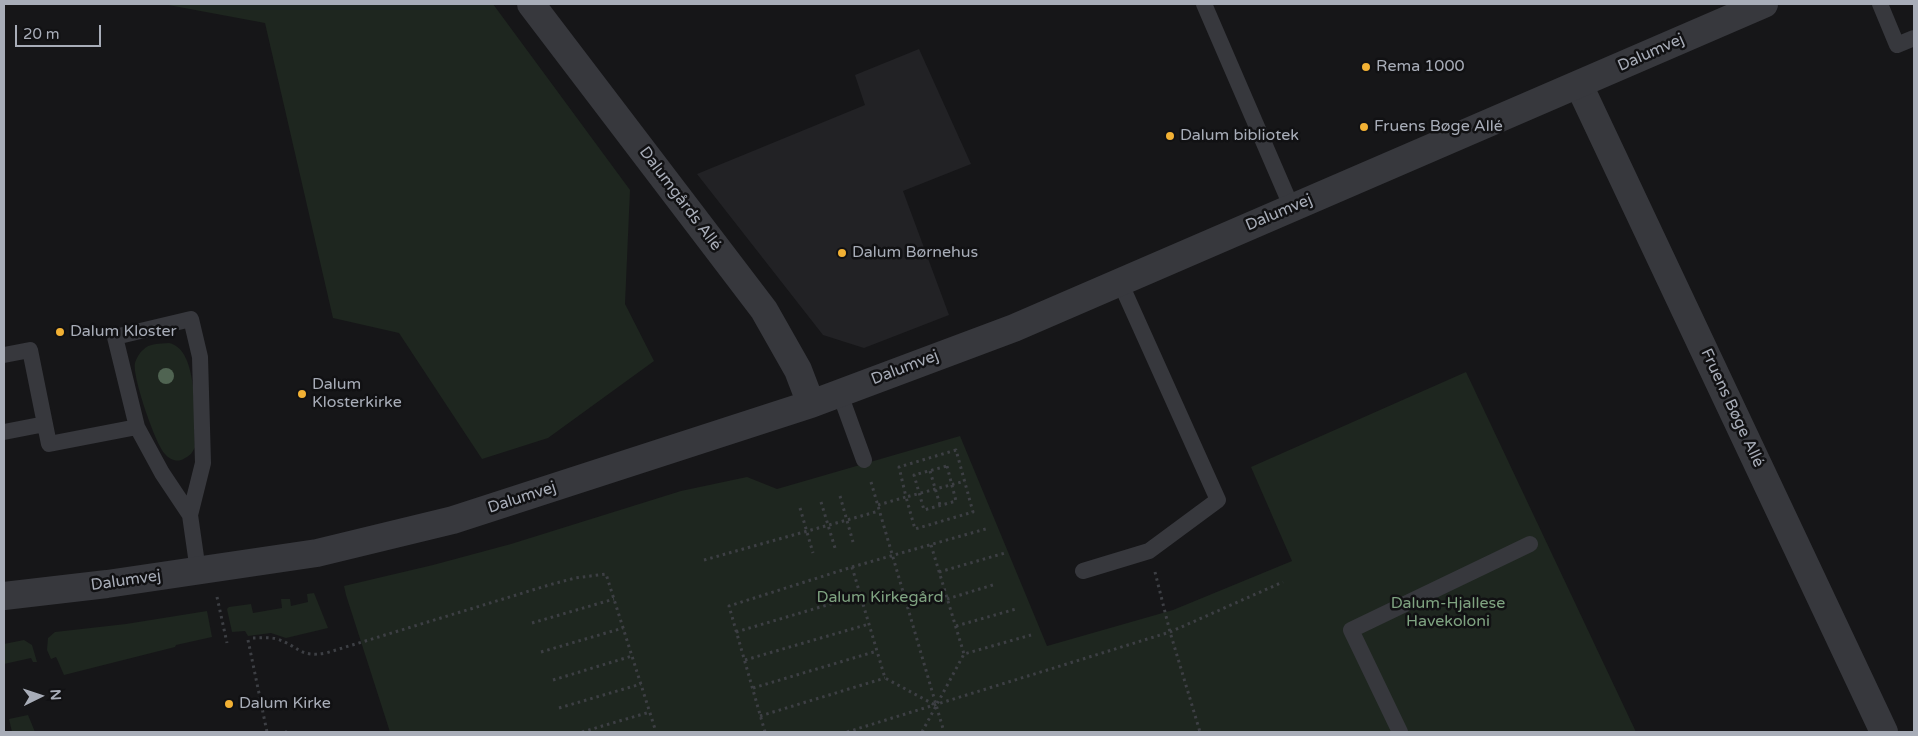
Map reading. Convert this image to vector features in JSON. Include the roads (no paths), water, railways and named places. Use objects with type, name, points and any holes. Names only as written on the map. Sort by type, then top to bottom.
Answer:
[{"type":"street","name":"Dalumvej","points":[[4,596],[98,586],[318,553],[453,520],[811,404],[1014,328],[1764,4]]},
{"type":"street","name":"Dalumgårds Allé","points":[[538,6],[764,310],[795,366],[811,404]]},
{"type":"street","name":"Fruens Bøge Allé","points":[[1579,85],[1884,732]]},
{"type":"lane","points":[[1204,4],[1292,208]]},
{"type":"lane","points":[[1880,4],[1898,45],[1914,38]]},
{"type":"lane","points":[[1082,570],[1149,551],[1218,500],[1120,282]]},
{"type":"lane","points":[[190,515],[203,463],[200,358],[191,319],[114,337],[137,427],[162,474],[190,515],[205,570]]},
{"type":"lane","points":[[4,355],[30,350],[49,444],[137,427]]},
{"type":"lane","points":[[840,394],[864,460]]},
{"type":"lane","points":[[4,432],[45,424]]},
{"type":"lane","points":[[1400,732],[1351,630],[1530,544]]},
{"type":"place","name":"Rema 1000","points":[[1366,67]]},
{"type":"place","name":"Fruens Bøge Allé","points":[[1364,127]]},
{"type":"place","name":"Dalum bibliotek","points":[[1170,136]]},
{"type":"place","name":"Dalum Børnehus","points":[[842,253]]},
{"type":"place","name":"Dalum Kloster","points":[[60,332]]},
{"type":"place","name":"Dalum Klosterkirke","points":[[302,394]]},
{"type":"place","name":"Dalum Kirke","points":[[229,704]]},
{"type":"park label","name":"Dalum Kirkegård","points":[[880,598]]},
{"type":"park label","name":"Dalum-Hjallese Havekoloni","points":[[1448,613]]}]
